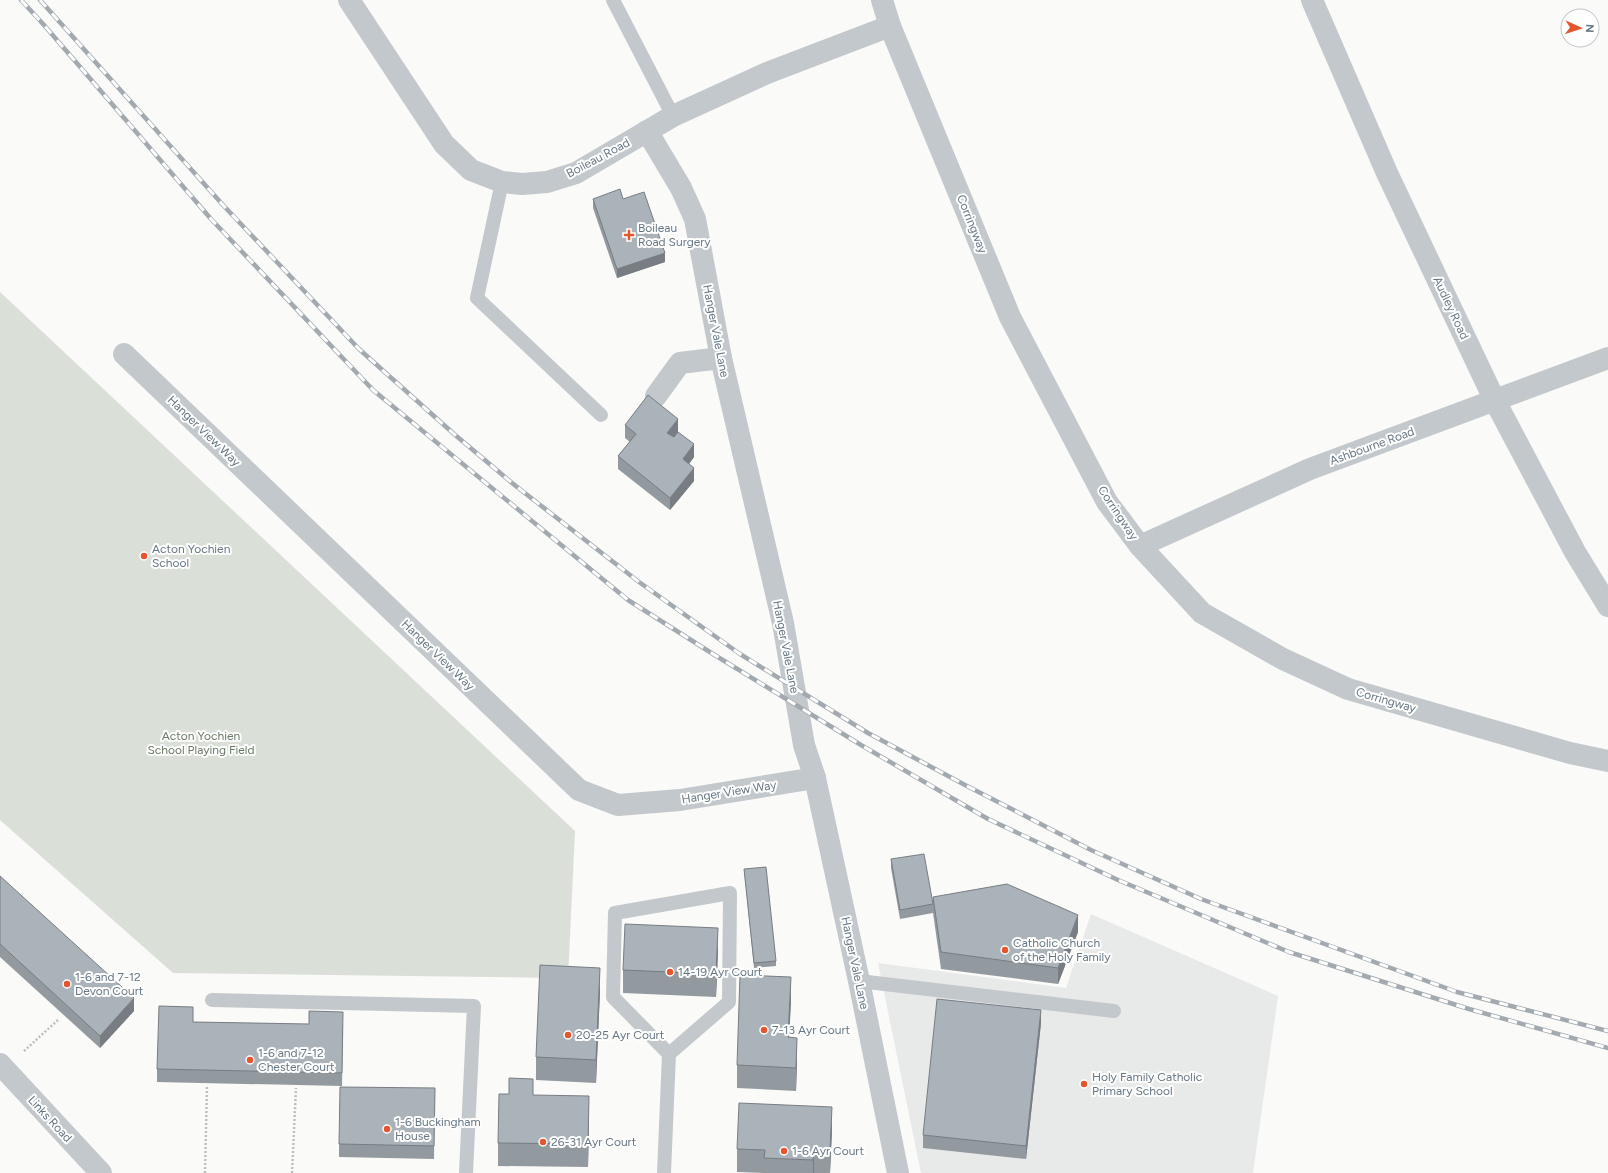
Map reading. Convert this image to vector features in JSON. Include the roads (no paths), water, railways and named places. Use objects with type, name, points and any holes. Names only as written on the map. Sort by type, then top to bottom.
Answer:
[{"type":"street","name":"Boileau Road","points":[[349,0],[444,144],[471,170],[502,182],[522,184],[547,182],[576,173],[673,116],[767,72],[890,26]]},
{"type":"street","name":"Corringway","points":[[882,0],[890,26],[1010,317],[1107,502],[1140,546],[1202,613],[1290,662],[1348,689],[1570,753],[1608,761]]},
{"type":"street","name":"Audley Road","points":[[1312,0],[1387,173],[1495,401],[1575,552],[1608,606]]},
{"type":"street","name":"Hanger Vale Lane","points":[[647,131],[681,188],[695,219],[721,358],[783,623],[804,745],[815,778],[859,981],[898,1173]]},
{"type":"street","name":"Hanger View Way","points":[[124,354],[579,790],[618,805],[680,800],[815,778]]},
{"type":"street","points":[[656,396],[680,363],[721,358]]},
{"type":"street","name":"Ashbourne Road","points":[[1140,546],[1310,469],[1608,358]]},
{"type":"street","name":"Links Road","points":[[2,1067],[101,1173]]},
{"type":"lane","points":[[613,0],[673,116]]},
{"type":"lane","points":[[502,182],[477,298],[601,415]]},
{"type":"lane","points":[[664,1173],[669,1054],[614,998],[615,913],[730,893],[730,1002],[669,1054]]},
{"type":"lane","points":[[859,981],[1114,1011]]},
{"type":"lane","points":[[212,1000],[474,1006],[466,1173]]},
{"type":"railway","points":[[21,0],[211,219],[373,390],[628,600],[861,745],[988,819],[1118,880],[1289,952],[1469,1009],[1608,1048]]},
{"type":"railway","points":[[40,0],[223,205],[359,349],[454,434],[512,483],[639,582],[740,654],[868,733],[965,785],[1091,850],[1201,899],[1457,992],[1608,1031]]},
{"type":"place","name":"Boileau Road Surgery","points":[[629,235]]},
{"type":"place","name":"Acton Yochien School","points":[[144,556]]},
{"type":"place","name":"Catholic Church of the Holy Family","points":[[1005,950]]},
{"type":"place","name":"14-19 Ayr Court","points":[[670,972]]},
{"type":"place","name":"1-6 and 7-12 Devon Court","points":[[67,984]]},
{"type":"place","name":"7-13 Ayr Court","points":[[764,1030]]},
{"type":"place","name":"20-25 Ayr Court","points":[[568,1035]]},
{"type":"place","name":"1-6 and 7-12 Chester Court","points":[[250,1060]]},
{"type":"place","name":"Holy Family Catholic Primary School","points":[[1084,1084]]},
{"type":"place","name":"1-6 Buckingham House","points":[[387,1129]]},
{"type":"place","name":"26-31 Ayr Court","points":[[543,1142]]},
{"type":"place","name":"1-6 Ayr Court","points":[[784,1151]]},
{"type":"park label","name":"Acton Yochien School Playing Field","points":[[201,743]]}]
